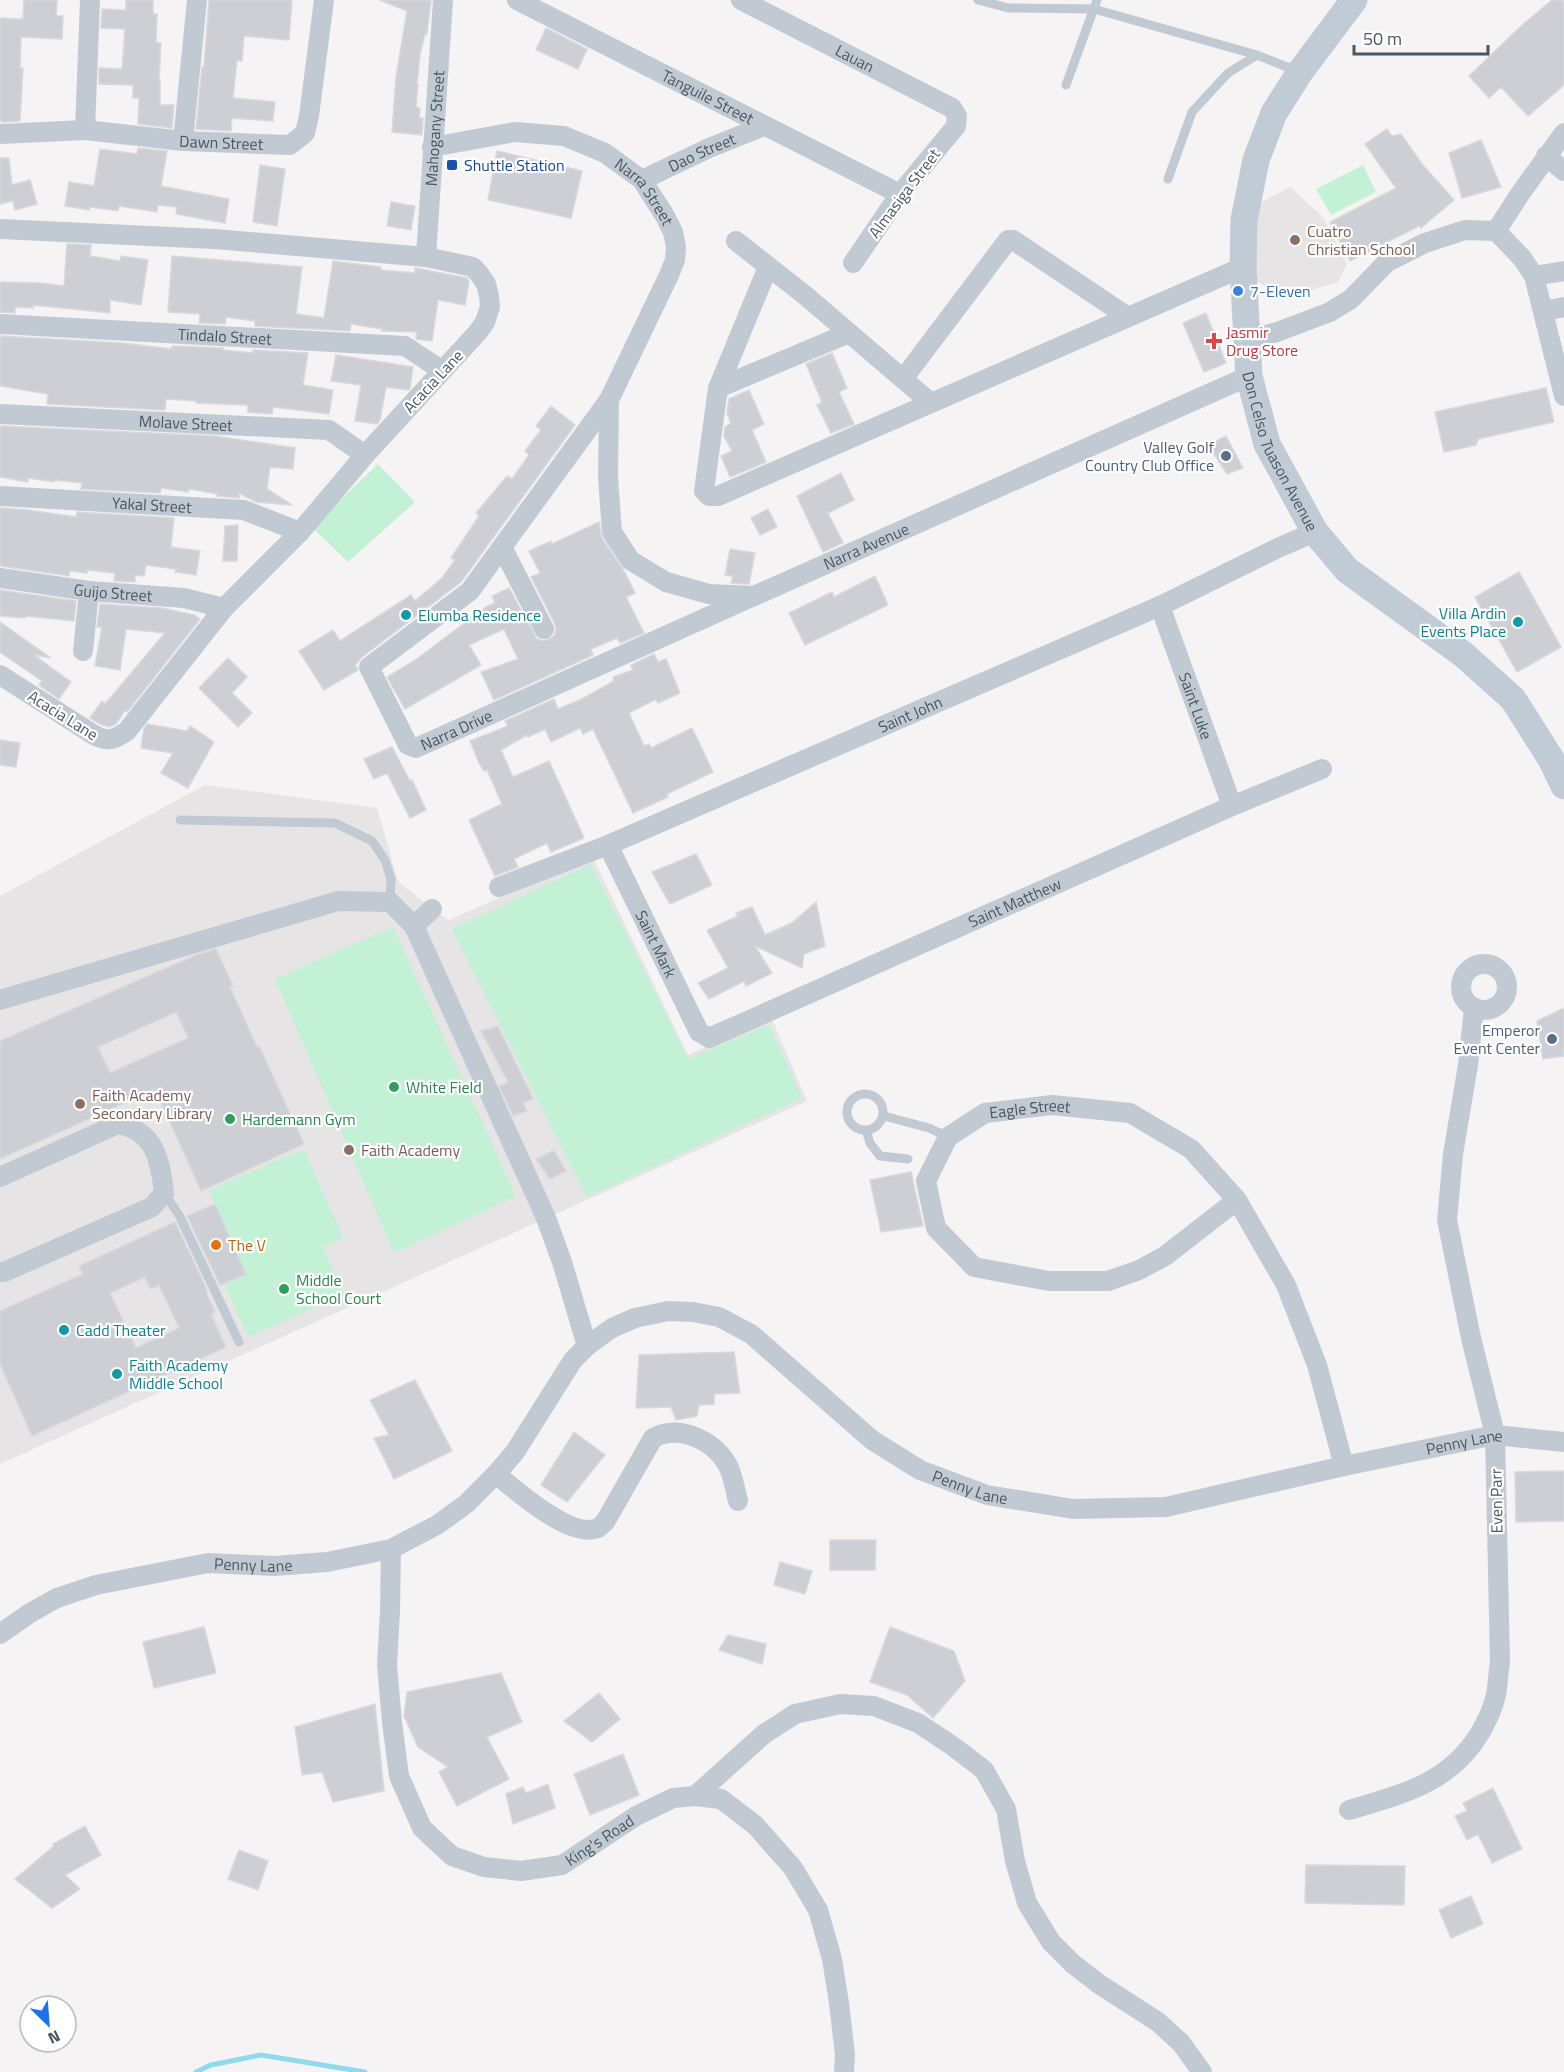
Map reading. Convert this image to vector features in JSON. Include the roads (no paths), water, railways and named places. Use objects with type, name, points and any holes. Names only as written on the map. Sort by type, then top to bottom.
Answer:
[{"type":"street","points":[[85,130],[90,0]]},
{"type":"street","points":[[183,141],[197,0]]},
{"type":"street","name":"Dawn Street","points":[[0,134],[85,130],[183,141],[290,145],[304,133],[309,116],[324,0]]},
{"type":"street","name":"Mahogany Street","points":[[426,257],[443,0]]},
{"type":"street","name":"Tanguile Street","points":[[517,0],[900,194]]},
{"type":"street","name":"Lauan","points":[[741,0],[952,108],[957,116],[956,126]]},
{"type":"street","name":"Don Celso Tuason Avenue","points":[[1354,0],[1300,72],[1274,113],[1256,160],[1244,220],[1242,267],[1249,376],[1267,444],[1315,532],[1347,570],[1464,655],[1513,699],[1551,759],[1564,786]]},
{"type":"street","name":"Dao Street","points":[[642,180],[764,126]]},
{"type":"street","name":"Almasiga Street","points":[[853,263],[900,194],[956,126]]},
{"type":"street","name":"Narra Street","points":[[432,147],[515,132],[564,136],[605,153],[642,180],[673,232],[676,247],[675,260],[609,400]]},
{"type":"street","points":[[1496,231],[1564,133]]},
{"type":"street","points":[[1546,156],[1564,171]]},
{"type":"street","name":"Acacia Lane","points":[[0,229],[214,239],[426,257],[473,267],[486,284],[490,308],[478,332],[365,455],[300,532],[224,608],[127,731],[117,738],[106,741],[0,675]]},
{"type":"street","points":[[1248,340],[1277,332],[1330,312],[1351,299],[1387,262],[1425,243],[1464,230],[1496,231],[1522,258],[1534,276],[1558,349],[1563,390]]},
{"type":"street","points":[[903,379],[1008,240],[1013,240],[1128,317]]},
{"type":"street","points":[[736,241],[931,403]]},
{"type":"street","points":[[768,267],[718,388],[704,491],[709,496],[718,496],[1242,267]]},
{"type":"street","points":[[1534,276],[1564,271]]},
{"type":"street","points":[[1544,311],[1564,307]]},
{"type":"street","name":"Tindalo Street","points":[[0,324],[405,346],[441,370]]},
{"type":"street","points":[[718,388],[849,333]]},
{"type":"street","name":"Narra Avenue","points":[[609,400],[608,477],[612,532],[630,560],[666,582],[709,594],[754,596],[1249,376]]},
{"type":"street","name":"Narra Drive","points":[[609,400],[471,591],[369,667],[408,745],[416,748],[754,596]]},
{"type":"street","name":"Molave Street","points":[[0,414],[329,430],[365,455]]},
{"type":"street","name":"Yakal Street","points":[[0,496],[244,510],[300,532]]},
{"type":"street","name":"Saint John","points":[[499,887],[608,844],[1160,606],[1315,532]]},
{"type":"street","points":[[503,549],[544,629]]},
{"type":"street","name":"Guijo Street","points":[[0,578],[89,591],[184,598],[224,608]]},
{"type":"street","points":[[83,651],[89,591]]},
{"type":"street","name":"Saint Luke","points":[[1160,606],[1232,806]]},
{"type":"street","name":"Saint Matthew","points":[[709,1038],[1232,806],[1322,769]]},
{"type":"street","name":"Saint Mark","points":[[608,844],[699,1032],[709,1038]]},
{"type":"street","points":[[0,1000],[338,901],[390,902],[414,926],[546,1218],[562,1262],[587,1346]]},
{"type":"street","points":[[414,926],[432,909]]},
{"type":"street","name":"Even Parr","points":[[1349,1809],[1416,1789],[1434,1780],[1457,1762],[1472,1746],[1486,1721],[1496,1696],[1500,1663],[1495,1435],[1471,1338],[1447,1220],[1453,1154],[1468,1065],[1474,1008]]},
{"type":"street","name":"Eagle Street","points":[[948,1137],[985,1113],[1052,1105],[1130,1113],[1191,1149],[1237,1200],[1286,1285],[1317,1365],[1344,1466]]},
{"type":"street","points":[[0,1177],[118,1124],[133,1127],[146,1136],[161,1170],[164,1193],[152,1207],[0,1272]]},
{"type":"street","points":[[948,1137],[926,1181],[936,1228],[975,1267],[1049,1281],[1108,1281],[1139,1270],[1165,1256],[1237,1200]]},
{"type":"street","name":"Penny Lane","points":[[0,1634],[57,1598],[96,1586],[208,1563],[274,1566],[327,1562],[391,1549],[437,1525],[466,1504],[496,1474],[515,1452],[573,1360],[587,1346],[612,1328],[635,1318],[668,1311],[693,1312],[719,1317],[751,1334],[872,1440],[921,1470],[987,1495],[1073,1509],[1166,1507],[1344,1466],[1495,1435],[1564,1442]]},
{"type":"street","points":[[496,1474],[520,1495],[555,1519],[587,1530],[598,1528],[605,1522],[653,1438],[663,1433],[679,1433],[711,1444],[728,1465],[738,1501]]},
{"type":"street","name":"King's Road","points":[[391,1549],[387,1665],[399,1776],[422,1828],[452,1856],[484,1867],[521,1871],[562,1865],[636,1816],[673,1798],[695,1796],[721,1799],[754,1825],[793,1868],[818,1910],[832,1959],[845,2055],[844,2072]]},
{"type":"street","points":[[695,1796],[764,1734],[795,1714],[840,1704],[874,1706],[918,1723],[954,1746],[984,1770],[1006,1809],[1015,1862],[1027,1903],[1051,1942],[1073,1964],[1099,1984],[1158,2022],[1181,2043],[1202,2072]]},
{"type":"lane","points":[[978,0],[1008,8],[1096,5],[1257,55],[1300,72]]},
{"type":"lane","points":[[1066,85],[1096,5]]},
{"type":"lane","points":[[1168,179],[1192,112],[1228,73],[1257,55]]},
{"type":"lane","points":[[180,820],[334,823],[372,840],[385,860],[391,879],[390,902]]},
{"type":"lane","points":[[869,1094],[878,1098],[883,1106],[884,1116],[880,1124],[872,1130],[862,1131],[853,1127],[848,1119],[847,1109],[851,1100],[859,1095],[869,1094]]},
{"type":"lane","points":[[884,1116],[929,1128],[948,1137]]},
{"type":"lane","points":[[866,1130],[870,1143],[880,1156],[908,1159]]},
{"type":"lane","points":[[164,1193],[179,1215],[239,1342]]},
{"type":"waterway","points":[[196,2072],[211,2065],[261,2055],[365,2072]]},
{"type":"place","name":"Shuttle Station","points":[[452,165]]},
{"type":"place","name":"Cuatro Christian School","points":[[1295,240]]},
{"type":"place","name":"7-Eleven","points":[[1238,291]]},
{"type":"place","name":"Jasmir Drug Store","points":[[1214,341]]},
{"type":"place","name":"Valley Golf Country Club Office","points":[[1226,456]]},
{"type":"place","name":"Elumba Residence","points":[[406,615]]},
{"type":"place","name":"Villa Ardin Events Place","points":[[1518,622]]},
{"type":"place","name":"Emperor Event Center","points":[[1552,1039]]},
{"type":"place","name":"White Field","points":[[394,1087]]},
{"type":"place","name":"Faith Academy Secondary Library","points":[[80,1104]]},
{"type":"place","name":"Hardemann Gym","points":[[230,1119]]},
{"type":"place","name":"Faith Academy","points":[[349,1150]]},
{"type":"place","name":"The V","points":[[216,1245]]},
{"type":"place","name":"Middle School Court","points":[[284,1289]]},
{"type":"place","name":"Cadd Theater","points":[[64,1330]]},
{"type":"place","name":"Faith Academy Middle School","points":[[117,1374]]}]
